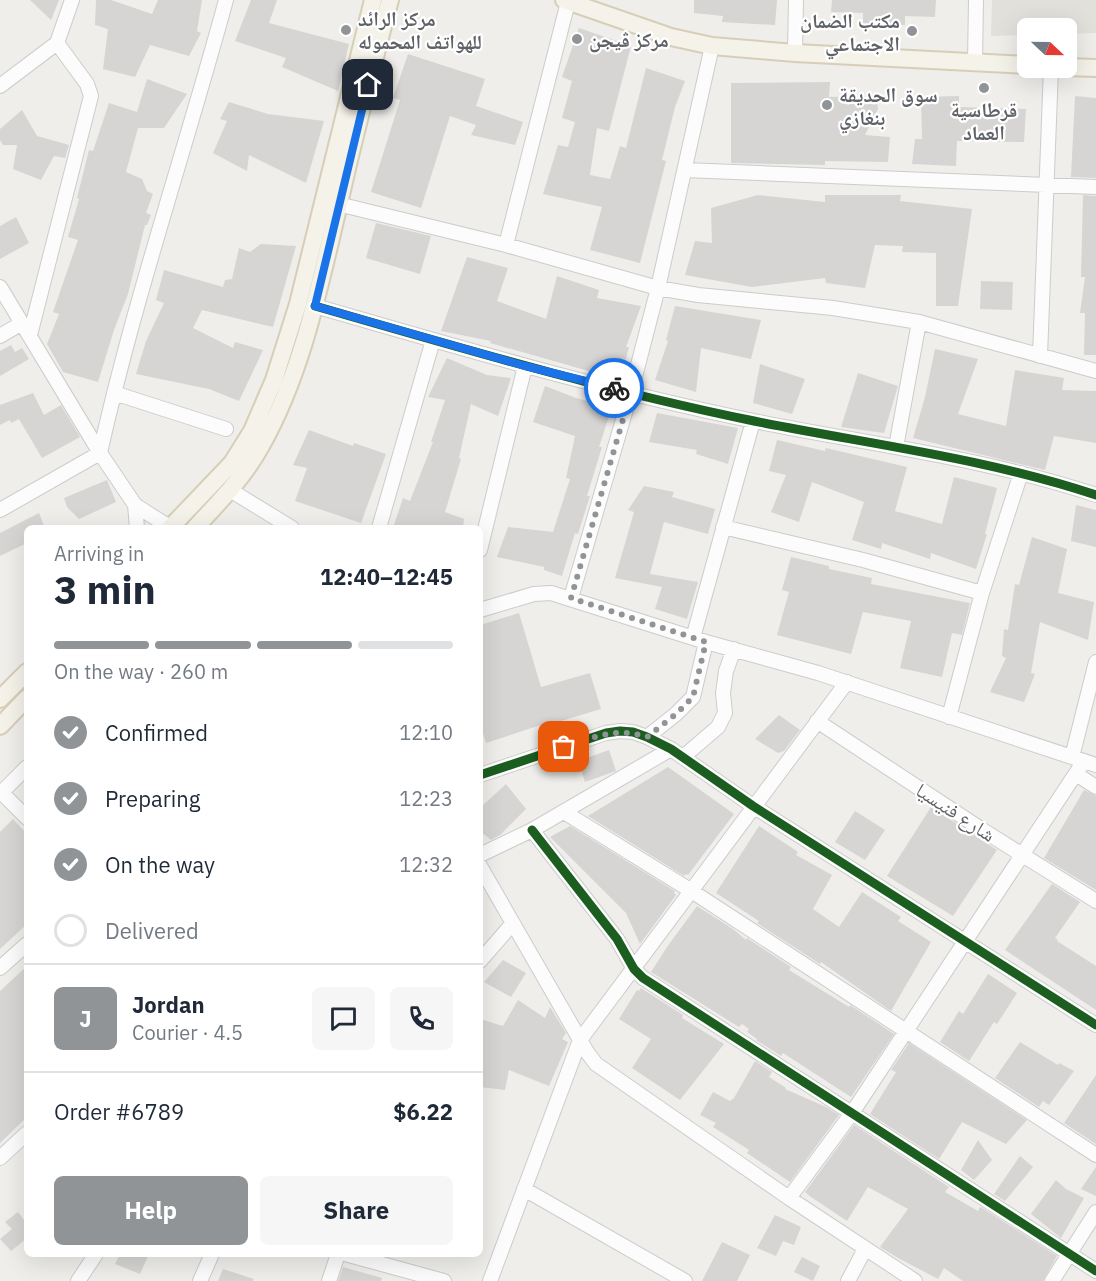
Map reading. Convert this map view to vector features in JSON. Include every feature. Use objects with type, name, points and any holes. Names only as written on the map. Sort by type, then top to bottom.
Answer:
[{"type":"main road","points":[[173,525],[232,463],[252,430],[274,380],[298,304],[373,0]]},
{"type":"main road","points":[[198,525],[230,490],[260,448],[293,377],[315,306],[338,204],[390,0]]},
{"type":"main road","points":[[566,1],[671,37],[712,46],[795,53],[1017,65]]},
{"type":"main road","points":[[1077,67],[1096,68]]},
{"type":"main road","points":[[0,699],[24,675]]},
{"type":"main road","points":[[0,726],[24,702]]},
{"type":"street","points":[[0,86],[57,44],[72,0]]},
{"type":"street","points":[[0,510],[100,453],[163,214],[226,0]]},
{"type":"street","points":[[795,53],[796,0]]},
{"type":"street","points":[[975,63],[976,0]]},
{"type":"street","points":[[506,245],[566,1]]},
{"type":"street","points":[[30,335],[91,96],[87,84],[57,44]]},
{"type":"street","points":[[571,598],[631,392],[658,288],[712,46]]},
{"type":"street","points":[[1040,356],[1051,78]]},
{"type":"street","points":[[685,170],[1096,187]]},
{"type":"street","points":[[338,204],[506,245],[658,288],[698,295],[833,308],[919,322],[1096,371]]},
{"type":"street","points":[[0,287],[100,453],[135,505],[165,525]]},
{"type":"street","points":[[315,306],[525,366],[631,392],[753,421],[1021,473],[1096,495]]},
{"type":"street","points":[[896,447],[919,322]]},
{"type":"street","points":[[0,336],[22,323]]},
{"type":"street","points":[[380,525],[433,340]]},
{"type":"street","points":[[483,538],[525,366]]},
{"type":"street","points":[[114,393],[226,429]]},
{"type":"street","points":[[647,737],[693,697],[700,640],[723,527],[753,421]]},
{"type":"street","points":[[949,717],[982,593],[1021,473]]},
{"type":"street","points":[[230,490],[287,525]]},
{"type":"street","points":[[135,505],[137,525]]},
{"type":"street","points":[[723,527],[863,560],[982,593]]},
{"type":"street","points":[[483,609],[534,594],[551,593],[571,598],[700,640],[847,682],[1084,761]]},
{"type":"street","points":[[483,854],[677,753],[718,727],[725,713],[723,693],[726,671],[734,649]]},
{"type":"street","points":[[789,1198],[852,1113],[1084,761],[1096,662]]},
{"type":"street","points":[[490,1281],[580,1040],[847,682]]},
{"type":"street","name":"شارع فنيسيا","points":[[817,721],[1096,901]]},
{"type":"street","points":[[483,774],[606,733],[620,731],[647,737],[677,753],[753,807],[1096,1025]]},
{"type":"street","points":[[24,770],[1,792],[24,815]]},
{"type":"street","points":[[1076,774],[1096,787]]},
{"type":"street","points":[[564,812],[690,890],[1096,1155]]},
{"type":"street","points":[[532,830],[617,939],[634,969],[644,978],[1096,1271]]},
{"type":"street","points":[[483,871],[596,1065],[789,1198],[915,1281]]},
{"type":"street","points":[[483,957],[513,923]]},
{"type":"street","points":[[0,968],[24,947]]},
{"type":"street","points":[[0,1158],[24,1136]]},
{"type":"street","points":[[524,1189],[685,1281]]},
{"type":"street","points":[[1052,1281],[1096,1212]]},
{"type":"street","points":[[848,1281],[865,1249]]},
{"type":"street","points":[[78,1281],[94,1257]]},
{"type":"street","points":[[200,1281],[211,1257]]},
{"type":"street","points":[[329,1281],[337,1257]]},
{"type":"street","points":[[356,1257],[444,1281]]},
{"type":"shaded area","points":[[992,0],[1096,0],[1096,33],[1077,34],[1077,18],[1017,18],[1017,35],[991,36]]},
{"type":"building","points":[[30,0],[59,0],[51,20]]},
{"type":"building","points":[[96,0],[111,0],[152,14],[158,0],[202,0],[197,31],[201,33],[189,56],[150,45],[135,77],[103,69],[108,29],[95,25]]},
{"type":"building","points":[[251,0],[277,0],[269,23],[349,44],[338,91],[282,67],[286,58],[235,41]]},
{"type":"building","points":[[694,0],[777,0],[775,25],[722,22],[723,16],[694,13]]},
{"type":"building","points":[[832,0],[936,0],[935,17],[905,16],[905,25],[863,24],[863,13],[831,12]]},
{"type":"building","points":[[579,28],[631,46],[609,131],[597,128],[590,175],[610,179],[620,146],[626,148],[646,68],[685,81],[675,107],[662,160],[666,161],[640,263],[590,250],[602,207],[543,194],[558,145],[568,147],[575,122],[562,118],[572,81],[562,77]]},
{"type":"building","points":[[408,54],[485,79],[476,106],[523,122],[515,145],[471,135],[476,125],[450,116],[421,208],[371,192],[400,100],[393,98]]},
{"type":"building","points":[[147,79],[187,94],[164,128],[138,128],[126,172],[142,179],[147,191],[153,194],[146,213],[151,215],[145,225],[128,294],[98,382],[63,372],[47,344],[59,314],[53,312],[78,240],[68,237],[89,150],[93,151],[109,103],[137,112]]},
{"type":"building","points":[[830,82],[829,97],[876,96],[878,109],[865,135],[890,137],[888,162],[825,161],[825,165],[731,163],[731,83]]},
{"type":"building","points":[[959,96],[959,107],[1026,109],[1024,142],[957,141],[956,166],[912,164],[915,139],[922,139],[921,97]]},
{"type":"building","points":[[1075,96],[1096,98],[1096,178],[1071,177]]},
{"type":"building","points":[[229,102],[268,114],[324,121],[306,183],[249,155],[247,171],[213,153],[227,121],[220,119]]},
{"type":"building","points":[[22,110],[37,136],[69,145],[65,158],[54,156],[41,180],[13,169],[17,145],[3,145],[0,140],[0,129]]},
{"type":"building","points":[[758,195],[825,202],[825,195],[901,195],[900,201],[972,209],[958,306],[936,306],[936,253],[902,252],[903,246],[875,245],[865,288],[826,283],[825,278],[752,287],[685,275],[695,241],[712,243],[711,208]]},
{"type":"building","points":[[1083,195],[1096,196],[1096,355],[1084,355],[1085,313],[1080,313],[1085,277],[1081,277]]},
{"type":"building","points":[[16,217],[29,243],[0,259],[0,226]]},
{"type":"building","points":[[376,223],[431,236],[420,274],[366,258]]},
{"type":"building","points":[[261,244],[296,246],[273,327],[202,310],[193,328],[233,348],[235,342],[263,350],[239,401],[209,389],[136,374],[146,341],[164,303],[156,300],[164,270],[223,287],[225,280],[232,279],[239,248],[250,252]]},
{"type":"building","points":[[467,257],[508,268],[497,301],[546,319],[557,276],[599,290],[597,298],[641,306],[626,347],[629,347],[620,380],[490,343],[491,341],[441,331]]},
{"type":"building","points":[[981,281],[1013,282],[1012,310],[980,309]]},
{"type":"building","points":[[675,306],[761,320],[751,359],[701,348],[696,392],[655,380],[668,341],[666,340]]},
{"type":"building","points":[[11,345],[15,352],[22,348],[29,359],[0,376],[0,351]]},
{"type":"building","points":[[935,349],[978,359],[958,414],[1006,426],[1015,370],[1064,378],[1062,390],[1096,391],[1096,443],[1054,436],[1045,470],[913,438],[925,397]]},
{"type":"building","points":[[447,358],[487,375],[511,378],[498,416],[471,404],[459,458],[461,459],[445,512],[464,519],[463,525],[394,525],[403,498],[410,501],[433,442],[431,442],[445,400],[428,397]]},
{"type":"building","points":[[760,364],[805,379],[792,414],[753,403]]},
{"type":"building","points":[[858,373],[898,386],[884,433],[841,427]]},
{"type":"building","points":[[545,386],[576,398],[612,407],[599,447],[602,447],[587,496],[590,496],[578,534],[575,533],[562,576],[544,570],[544,567],[497,557],[508,527],[553,532],[570,479],[566,478],[575,436],[533,422]]},
{"type":"building","points":[[33,393],[44,415],[61,405],[80,437],[42,458],[19,419],[0,425],[0,405]]},
{"type":"building","points":[[657,413],[738,428],[728,464],[696,454],[697,450],[649,442]]},
{"type":"building","points":[[309,430],[353,446],[354,443],[386,454],[361,523],[295,501],[307,468],[293,465]]},
{"type":"building","points":[[777,440],[825,451],[826,448],[907,467],[895,511],[942,524],[954,477],[997,488],[985,534],[987,534],[976,569],[931,553],[930,559],[882,543],[881,549],[852,540],[864,502],[812,482],[799,522],[771,512],[786,475],[769,471]]},
{"type":"building","points":[[107,480],[116,502],[79,519],[67,507],[64,498]]},
{"type":"building","points":[[644,486],[674,492],[672,497],[715,509],[708,534],[664,522],[650,574],[698,582],[687,619],[655,609],[662,587],[615,578],[634,512],[628,510]]},
{"type":"building","points":[[1076,505],[1096,510],[1096,547],[1071,541]]},
{"type":"building","points":[[39,513],[44,525],[24,525],[24,544],[0,556],[0,533]]},
{"type":"building","points":[[1032,537],[1067,549],[1058,593],[1094,602],[1088,640],[1040,622],[1031,673],[1035,674],[1024,702],[990,692],[1006,658],[1002,656],[1004,629],[1008,630],[1015,584],[1019,585]]},
{"type":"building","points":[[791,557],[829,566],[829,569],[872,578],[871,584],[970,603],[962,635],[952,633],[942,677],[900,668],[911,621],[863,612],[851,654],[777,635],[789,592],[782,590]]},
{"type":"building","points":[[519,613],[541,687],[590,673],[601,709],[551,724],[550,722],[486,743],[483,734],[483,624]]},
{"type":"building","points":[[779,715],[800,730],[784,751],[778,753],[755,739]]},
{"type":"building","points":[[609,750],[616,771],[585,782],[578,761]]},
{"type":"building","points":[[668,767],[734,814],[688,875],[684,876],[588,816]]},
{"type":"building","points":[[506,784],[526,809],[500,835],[491,840],[483,833],[483,805]]},
{"type":"building","points":[[1084,790],[1096,796],[1096,890],[1044,858]]},
{"type":"building","points":[[931,807],[997,850],[953,916],[887,876]]},
{"type":"building","points":[[855,811],[885,830],[865,860],[835,842]]},
{"type":"building","points":[[13,819],[24,831],[24,927],[0,949],[0,832]]},
{"type":"building","points":[[570,826],[675,891],[676,895],[640,944],[626,913],[550,837]]},
{"type":"building","points":[[759,826],[798,852],[796,855],[832,875],[813,909],[839,927],[862,892],[901,917],[898,921],[931,942],[891,1011],[821,962],[820,964],[757,923],[759,921],[716,893]]},
{"type":"building","points":[[1052,884],[1080,902],[1055,938],[1096,966],[1096,1010],[1005,950]]},
{"type":"building","points":[[697,906],[746,940],[747,938],[791,967],[789,970],[849,1007],[850,1005],[894,1034],[851,1097],[783,1053],[781,1056],[756,1040],[747,1032],[749,1029],[742,1024],[739,1027],[651,972]]},
{"type":"building","points":[[503,960],[526,973],[511,997],[484,982]]},
{"type":"building","points":[[24,969],[24,1120],[0,1143],[0,991]]},
{"type":"building","points":[[988,974],[1017,993],[997,1024],[994,1022],[969,1061],[940,1042],[959,1011],[963,1014]]},
{"type":"building","points":[[641,988],[683,1015],[682,1018],[724,1044],[680,1100],[632,1068],[651,1039],[619,1019],[637,990]]},
{"type":"building","points":[[518,1000],[545,1018],[550,1007],[566,1033],[562,1039],[568,1042],[549,1086],[509,1070],[505,1090],[483,1087],[483,1020],[503,1026]]},
{"type":"building","points":[[1020,1042],[1058,1065],[1059,1063],[1074,1071],[1049,1105],[1043,1101],[1039,1107],[995,1078]]},
{"type":"building","points":[[909,1043],[1027,1120],[1006,1144],[962,1122],[939,1159],[870,1114],[896,1072],[891,1070]]},
{"type":"building","points":[[755,1061],[772,1072],[769,1077],[785,1089],[839,1115],[790,1182],[747,1153],[749,1150],[713,1127],[716,1123],[700,1115],[713,1092],[730,1101],[734,1098]]},
{"type":"building","points":[[1096,1075],[1096,1144],[1064,1123]]},
{"type":"building","points":[[854,1125],[949,1187],[945,1192],[978,1211],[980,1207],[984,1209],[1057,1256],[1043,1281],[963,1281],[944,1268],[938,1279],[880,1247],[908,1209],[868,1187],[847,1221],[811,1197],[805,1192]]},
{"type":"building","points":[[978,1140],[992,1160],[974,1180],[961,1170]]},
{"type":"building","points":[[1020,1156],[1033,1167],[1005,1201],[994,1194]]},
{"type":"building","points":[[1096,1167],[1096,1196],[1081,1189]]},
{"type":"building","points":[[1056,1180],[1066,1189],[1084,1198],[1061,1238],[1031,1214]]},
{"type":"building","points":[[18,1212],[24,1220],[24,1240],[11,1251],[0,1239],[12,1229],[5,1222]]},
{"type":"building","points":[[775,1215],[801,1227],[794,1245],[783,1241],[776,1256],[757,1248]]},
{"type":"building","points":[[722,1242],[750,1255],[737,1281],[702,1281]]},
{"type":"building","points":[[118,1257],[148,1257],[140,1274],[115,1264]]},
{"type":"building","points":[[802,1257],[820,1266],[813,1281],[794,1272]]},
{"type":"building","points":[[343,1267],[382,1278],[381,1281],[338,1281]]},
{"type":"building","points":[[223,1269],[254,1279],[253,1281],[218,1281]]},
{"type":"cycle path","points":[[315,306],[534,368],[644,396],[754,421],[969,461],[1096,495]]},
{"type":"cycle path","points":[[483,774],[606,733],[633,732],[647,737],[671,749],[753,806],[1096,1025]]},
{"type":"cycle path","points":[[532,830],[617,939],[634,969],[643,978],[1096,1271]]},
{"type":"way so far","points":[[564,747],[606,733],[620,731],[633,732],[647,737],[693,697],[706,642],[571,598],[631,392],[614,388]]},
{"type":"place","name":"مركز الرائد للهواتف المحموله","points":[[346,30]]},
{"type":"place","name":"مكتب الضمان الاجتماعي","points":[[912,31]]},
{"type":"place","name":"مركز ڤيجن","points":[[577,39]]},
{"type":"place","name":"قرطاسية العماد","points":[[984,88]]},
{"type":"place","name":"سوق الحديقة بنغازي","points":[[827,105]]},
{"type":"route","points":[[368,85],[315,306],[525,366],[614,388]]}]
